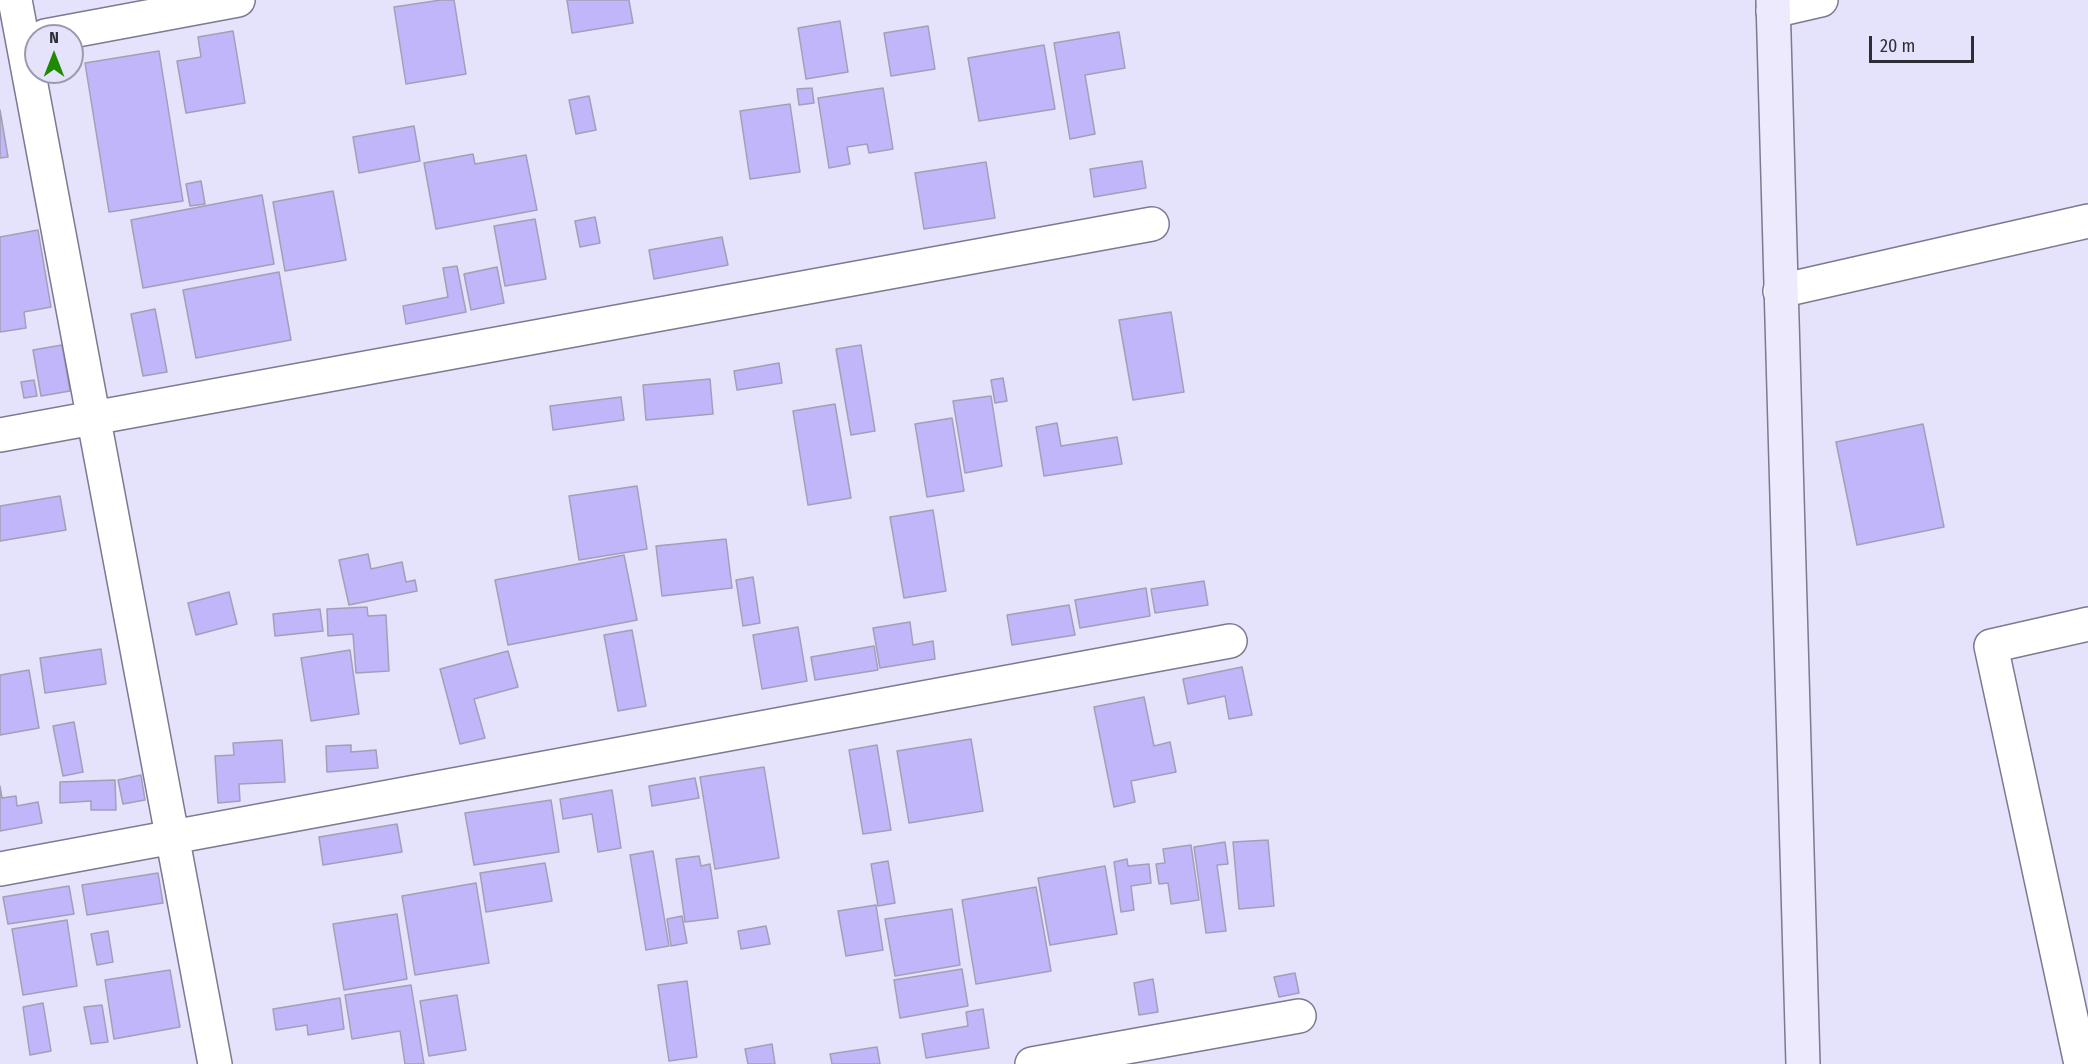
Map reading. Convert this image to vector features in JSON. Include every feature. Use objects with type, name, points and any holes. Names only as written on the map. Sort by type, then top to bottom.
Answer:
[{"type":"street","points":[[15,0],[24,33]]},
{"type":"street","points":[[84,29],[238,0]]},
{"type":"street","points":[[1803,1064],[1773,6],[1821,0]]},
{"type":"street","points":[[34,84],[215,1064]]},
{"type":"street","points":[[1780,291],[2088,221]]},
{"type":"street","points":[[0,435],[1152,224]]},
{"type":"street","points":[[2081,1064],[2080,1018],[1991,646],[2088,624]]},
{"type":"street","points":[[0,868],[1230,641]]},
{"type":"street","points":[[1032,1064],[1299,1016]]},
{"type":"building","points":[[454,0],[466,74],[406,84],[394,7]]},
{"type":"building","points":[[567,0],[629,0],[633,23],[572,33]]},
{"type":"building","points":[[840,21],[848,72],[806,79],[798,28]]},
{"type":"building","points":[[928,26],[935,69],[891,76],[884,33]]},
{"type":"building","points":[[233,31],[245,103],[186,113],[177,61],[201,57],[198,37]]},
{"type":"building","points":[[1119,32],[1125,68],[1085,75],[1095,134],[1070,139],[1054,43]]},
{"type":"building","points":[[1044,45],[1055,109],[979,121],[968,58]]},
{"type":"building","points":[[159,51],[183,201],[109,212],[85,63]]},
{"type":"building","points":[[812,88],[814,103],[799,105],[797,89]]},
{"type":"building","points":[[883,88],[893,149],[869,153],[867,144],[847,147],[850,164],[829,168],[818,98]]},
{"type":"building","points":[[589,96],[596,130],[576,134],[569,100]]},
{"type":"building","points":[[790,104],[800,172],[750,179],[740,111]]},
{"type":"building","points":[[0,110],[8,157],[0,158]]},
{"type":"building","points":[[414,126],[420,161],[359,173],[353,137]]},
{"type":"building","points":[[473,154],[475,164],[526,155],[537,210],[436,229],[424,163]]},
{"type":"building","points":[[1142,161],[1146,188],[1094,197],[1090,169]]},
{"type":"building","points":[[986,162],[995,218],[924,229],[915,173]]},
{"type":"building","points":[[201,181],[205,204],[190,206],[186,184]]},
{"type":"building","points":[[333,191],[346,260],[285,271],[273,202]]},
{"type":"building","points":[[262,195],[274,264],[143,288],[131,220]]},
{"type":"building","points":[[595,217],[600,243],[580,247],[575,221]]},
{"type":"building","points":[[535,219],[546,279],[505,286],[494,226]]},
{"type":"building","points":[[38,230],[51,307],[24,312],[26,328],[0,332],[0,237]]},
{"type":"building","points":[[722,237],[728,265],[654,279],[649,250]]},
{"type":"building","points":[[457,266],[466,312],[406,324],[403,306],[448,297],[443,268]]},
{"type":"building","points":[[497,267],[504,303],[471,310],[464,274]]},
{"type":"building","points":[[279,272],[291,340],[196,358],[183,290]]},
{"type":"building","points":[[155,309],[167,372],[143,376],[131,314]]},
{"type":"building","points":[[1171,312],[1184,392],[1133,400],[1119,320]]},
{"type":"building","points":[[62,345],[70,391],[41,396],[33,350]]},
{"type":"building","points":[[861,345],[875,431],[851,435],[836,349]]},
{"type":"building","points":[[779,363],[782,383],[737,390],[734,371]]},
{"type":"building","points":[[1003,378],[1007,401],[995,403],[991,380]]},
{"type":"building","points":[[710,379],[713,414],[646,420],[643,385]]},
{"type":"building","points":[[34,380],[37,396],[24,398],[21,382]]},
{"type":"building","points":[[991,396],[1002,466],[965,473],[953,401]]},
{"type":"building","points":[[621,397],[624,420],[553,430],[550,406]]},
{"type":"building","points":[[835,404],[851,498],[808,505],[793,411]]},
{"type":"building","points":[[952,418],[964,491],[927,497],[915,424]]},
{"type":"building","points":[[1057,423],[1061,446],[1117,437],[1122,464],[1044,476],[1036,427]]},
{"type":"building","points":[[1923,424],[1944,527],[1857,545],[1836,442]]},
{"type":"building","points":[[637,486],[647,549],[579,560],[569,496]]},
{"type":"building","points":[[60,496],[66,530],[0,541],[0,506]]},
{"type":"building","points":[[933,510],[946,591],[904,598],[890,517]]},
{"type":"building","points":[[726,539],[732,588],[662,596],[656,546]]},
{"type":"building","points":[[368,554],[371,569],[402,562],[406,582],[415,580],[417,591],[349,605],[339,560]]},
{"type":"building","points":[[624,555],[637,620],[508,645],[495,580]]},
{"type":"building","points":[[753,577],[760,623],[743,626],[736,580]]},
{"type":"building","points":[[1204,581],[1208,605],[1155,613],[1151,589]]},
{"type":"building","points":[[1146,588],[1150,616],[1080,628],[1075,600]]},
{"type":"building","points":[[229,592],[237,624],[196,635],[188,603]]},
{"type":"building","points":[[1069,605],[1075,635],[1012,645],[1007,615]]},
{"type":"building","points":[[367,607],[368,616],[386,615],[389,671],[356,673],[353,634],[328,636],[327,609]]},
{"type":"building","points":[[320,609],[323,631],[275,636],[273,614]]},
{"type":"building","points":[[910,622],[913,645],[933,641],[935,659],[880,668],[873,628]]},
{"type":"building","points":[[798,627],[807,681],[762,689],[753,635]]},
{"type":"building","points":[[632,630],[646,706],[618,711],[604,635]]},
{"type":"building","points":[[874,646],[878,670],[815,680],[811,657]]},
{"type":"building","points":[[101,649],[106,684],[45,693],[40,658]]},
{"type":"building","points":[[350,650],[359,714],[311,721],[301,658]]},
{"type":"building","points":[[508,651],[518,687],[474,699],[485,738],[460,744],[440,669]]},
{"type":"building","points":[[1242,667],[1252,715],[1229,719],[1225,696],[1188,704],[1183,679]]},
{"type":"building","points":[[29,670],[39,728],[0,735],[0,675]]},
{"type":"building","points":[[1144,697],[1154,746],[1170,742],[1176,772],[1131,781],[1135,802],[1114,807],[1094,707]]},
{"type":"building","points":[[74,722],[83,772],[63,776],[53,726]]},
{"type":"building","points":[[971,739],[983,811],[909,823],[897,751]]},
{"type":"building","points":[[282,740],[285,782],[239,784],[240,801],[218,803],[215,756],[234,755],[233,743]]},
{"type":"building","points":[[351,745],[351,752],[376,750],[378,768],[327,772],[326,746]]},
{"type":"building","points":[[877,745],[891,830],[863,834],[849,750]]},
{"type":"building","points":[[764,767],[779,858],[715,869],[700,777]]},
{"type":"building","points":[[141,775],[145,800],[123,804],[118,780]]},
{"type":"building","points":[[695,778],[699,798],[652,806],[649,786]]},
{"type":"building","points":[[115,780],[116,810],[91,810],[91,801],[60,803],[60,782]]},
{"type":"building","points":[[0,786],[2,798],[16,796],[17,806],[38,802],[42,823],[0,831]]},
{"type":"building","points":[[612,790],[621,848],[598,852],[592,814],[563,819],[560,799]]},
{"type":"building","points":[[551,800],[559,852],[474,865],[465,813]]},
{"type":"building","points":[[397,824],[402,852],[323,865],[319,837]]},
{"type":"building","points":[[1268,840],[1274,906],[1239,909],[1233,842]]},
{"type":"building","points":[[1225,842],[1228,864],[1217,865],[1226,931],[1206,933],[1194,847]]},
{"type":"building","points":[[1191,845],[1199,900],[1171,904],[1168,883],[1159,884],[1156,864],[1165,863],[1163,849]]},
{"type":"building","points":[[653,851],[669,946],[646,950],[630,855]]},
{"type":"building","points":[[699,856],[701,866],[710,864],[718,918],[685,922],[676,859]]},
{"type":"building","points":[[1127,859],[1128,866],[1149,864],[1151,883],[1131,886],[1134,910],[1121,912],[1114,862]]},
{"type":"building","points":[[888,861],[895,903],[878,906],[871,864]]},
{"type":"building","points":[[545,863],[552,901],[486,912],[480,873]]},
{"type":"building","points":[[1105,866],[1117,934],[1050,945],[1038,878]]},
{"type":"building","points":[[158,873],[163,903],[87,915],[82,885]]},
{"type":"building","points":[[476,883],[489,963],[415,975],[402,896]]},
{"type":"building","points":[[69,886],[74,914],[8,924],[3,897]]},
{"type":"building","points":[[1036,887],[1051,971],[976,984],[962,900]]},
{"type":"building","points":[[876,905],[883,950],[846,956],[838,911]]},
{"type":"building","points":[[952,909],[960,965],[895,976],[885,919]]},
{"type":"building","points":[[397,914],[407,979],[344,990],[333,924]]},
{"type":"building","points":[[682,916],[687,943],[671,946],[667,919]]},
{"type":"building","points":[[67,920],[77,986],[23,995],[12,929]]},
{"type":"building","points":[[766,926],[770,944],[741,949],[738,931]]},
{"type":"building","points":[[108,931],[113,962],[97,965],[91,934]]},
{"type":"building","points":[[962,969],[968,1006],[900,1018],[894,980]]},
{"type":"building","points":[[170,970],[180,1027],[114,1039],[105,980]]},
{"type":"building","points":[[1295,973],[1299,993],[1279,997],[1274,977]]},
{"type":"building","points":[[1153,979],[1158,1012],[1139,1015],[1134,983]]},
{"type":"building","points":[[687,981],[697,1057],[669,1061],[658,985]]},
{"type":"building","points":[[411,985],[424,1064],[405,1064],[400,1031],[352,1039],[345,995]]},
{"type":"building","points":[[457,995],[466,1050],[429,1056],[420,1001]]},
{"type":"building","points":[[340,998],[344,1029],[308,1035],[307,1025],[276,1030],[273,1009]]},
{"type":"building","points":[[43,1003],[51,1051],[30,1055],[23,1007]]},
{"type":"building","points":[[102,1005],[108,1042],[91,1044],[84,1007]]},
{"type":"building","points":[[983,1009],[989,1048],[926,1058],[922,1034],[968,1026],[966,1012]]},
{"type":"building","points":[[772,1044],[775,1064],[748,1064],[745,1049]]},
{"type":"building","points":[[877,1047],[880,1064],[832,1064],[830,1054]]}]
